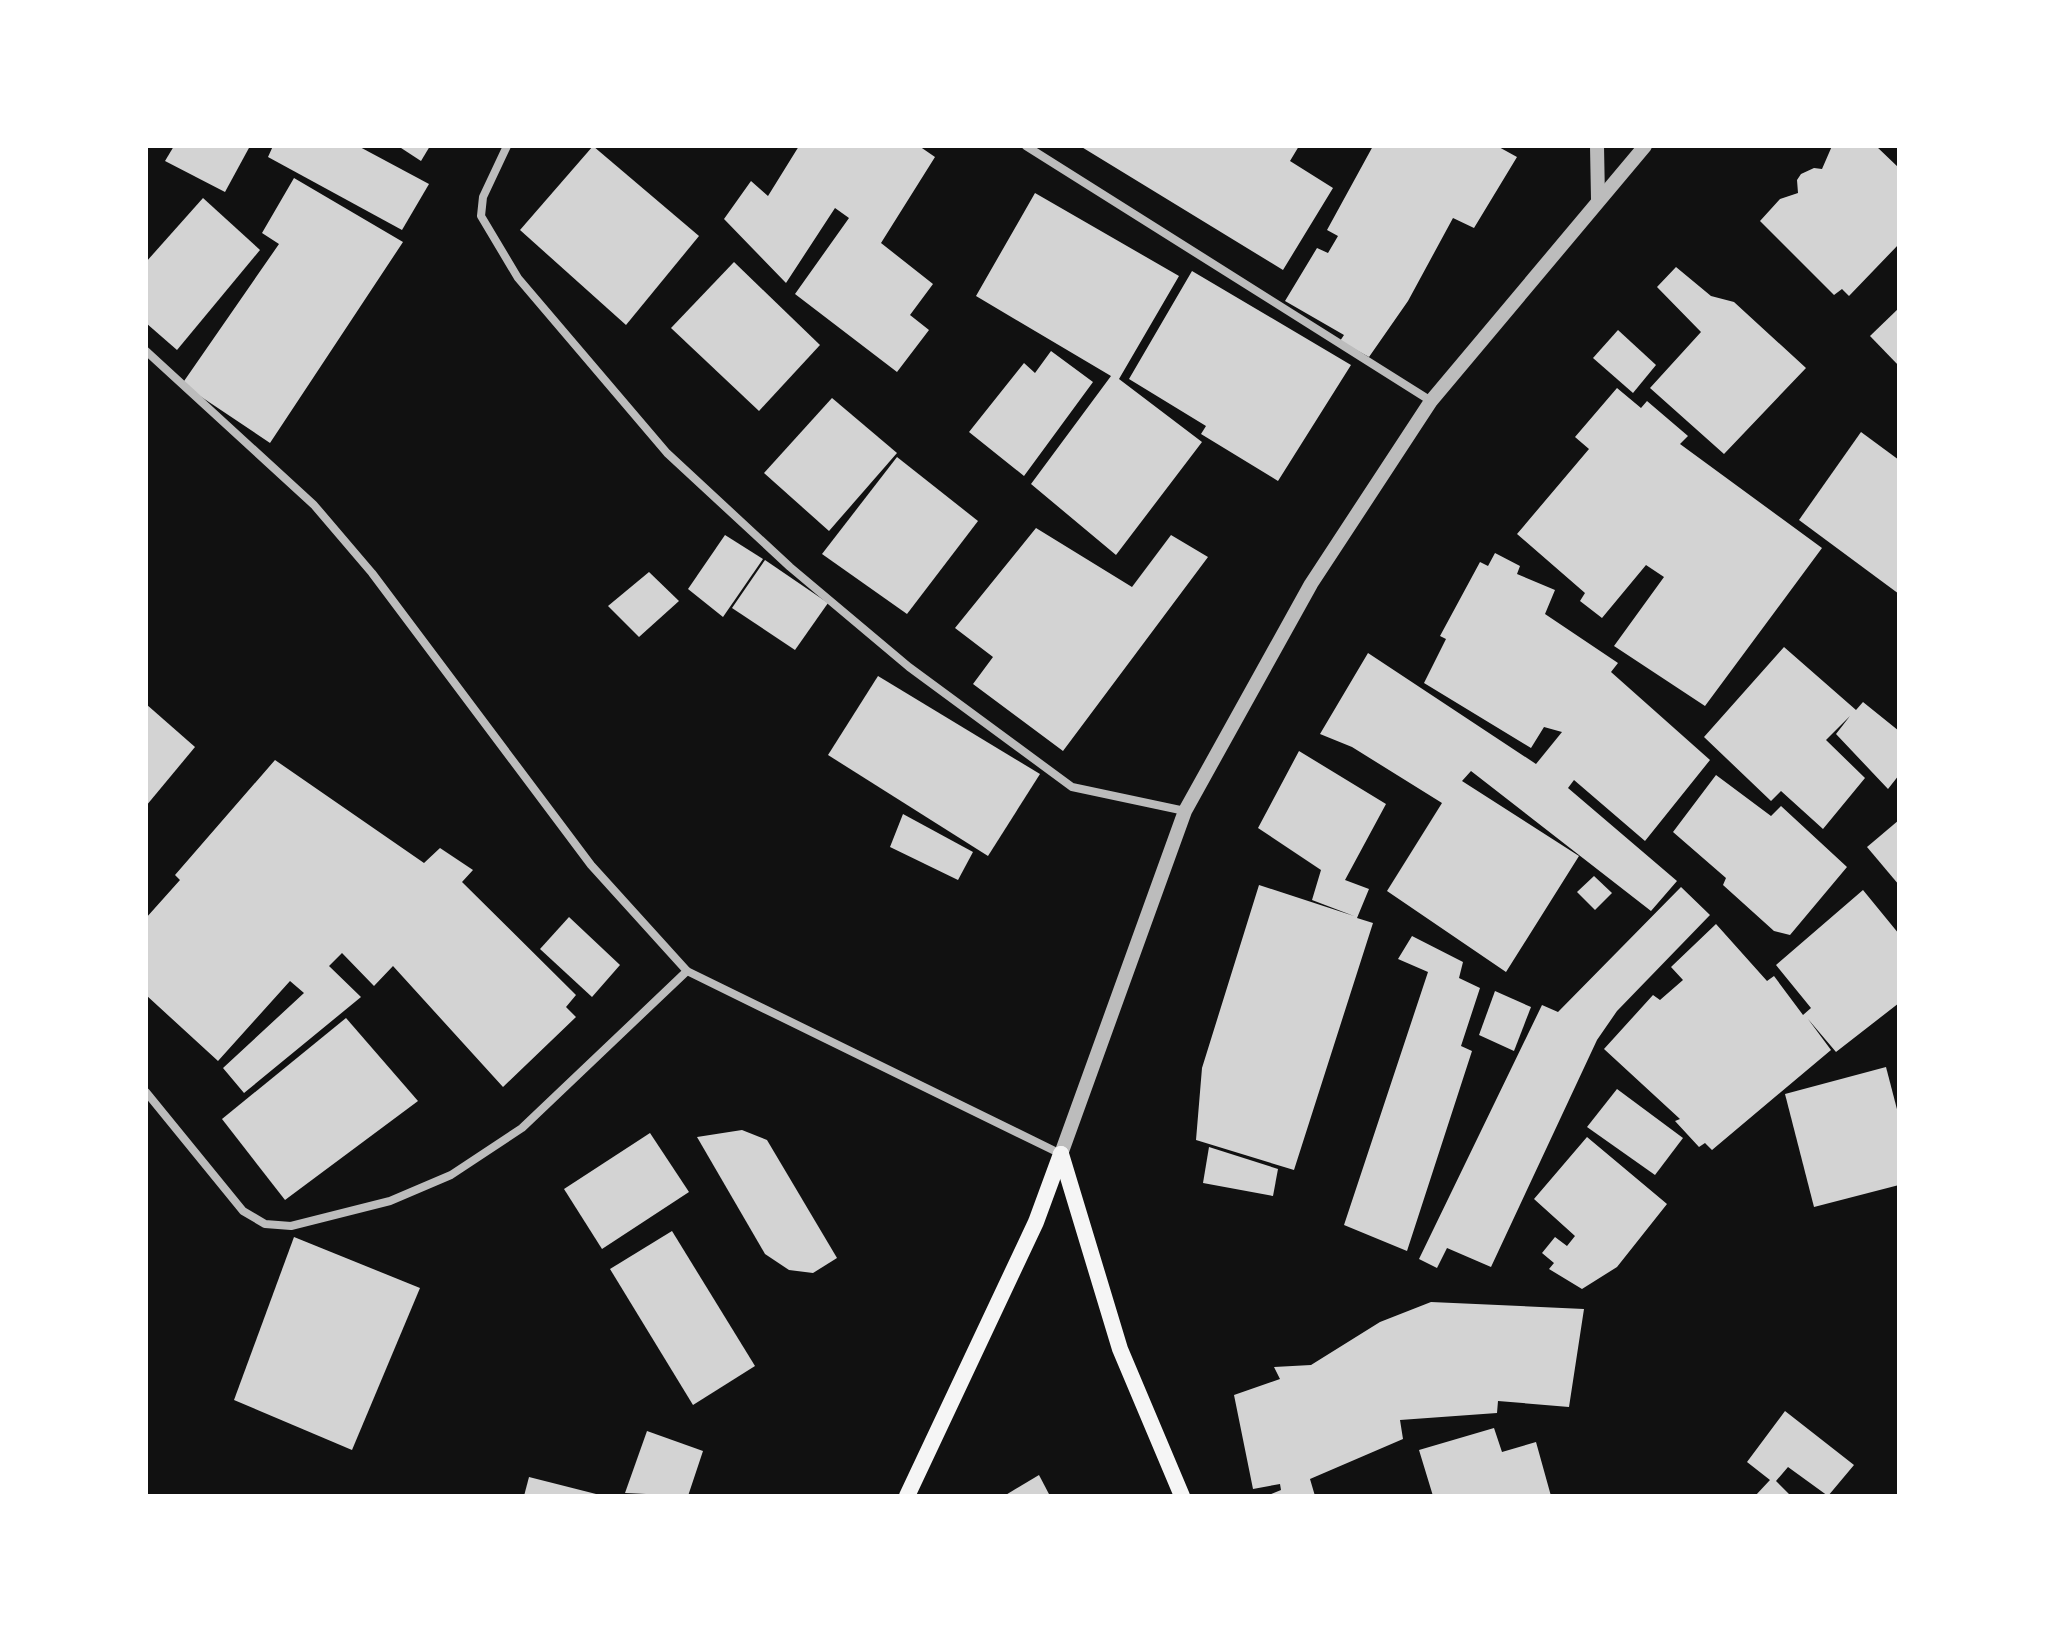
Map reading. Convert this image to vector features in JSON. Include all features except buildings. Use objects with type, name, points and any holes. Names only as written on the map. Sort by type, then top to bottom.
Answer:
[{"type":"main road","points":[[907,1496],[1036,1222],[1061,1154]]},
{"type":"main road","points":[[1061,1154],[1120,1349],[1182,1496]]},
{"type":"street","points":[[507,146],[483,197],[481,216],[518,278],[667,453],[790,567],[909,667],[1072,787],[1185,811]]},
{"type":"street","points":[[1026,146],[1431,401]]},
{"type":"street","points":[[1597,146],[1598,199]]},
{"type":"street","points":[[146,351],[314,505],[372,573],[591,865],[687,971],[1061,1154],[1185,811],[1311,584],[1431,401],[1645,146]]},
{"type":"street","points":[[146,1092],[243,1211],[265,1224],[291,1226],[390,1201],[451,1175],[522,1128],[687,971]]}]
